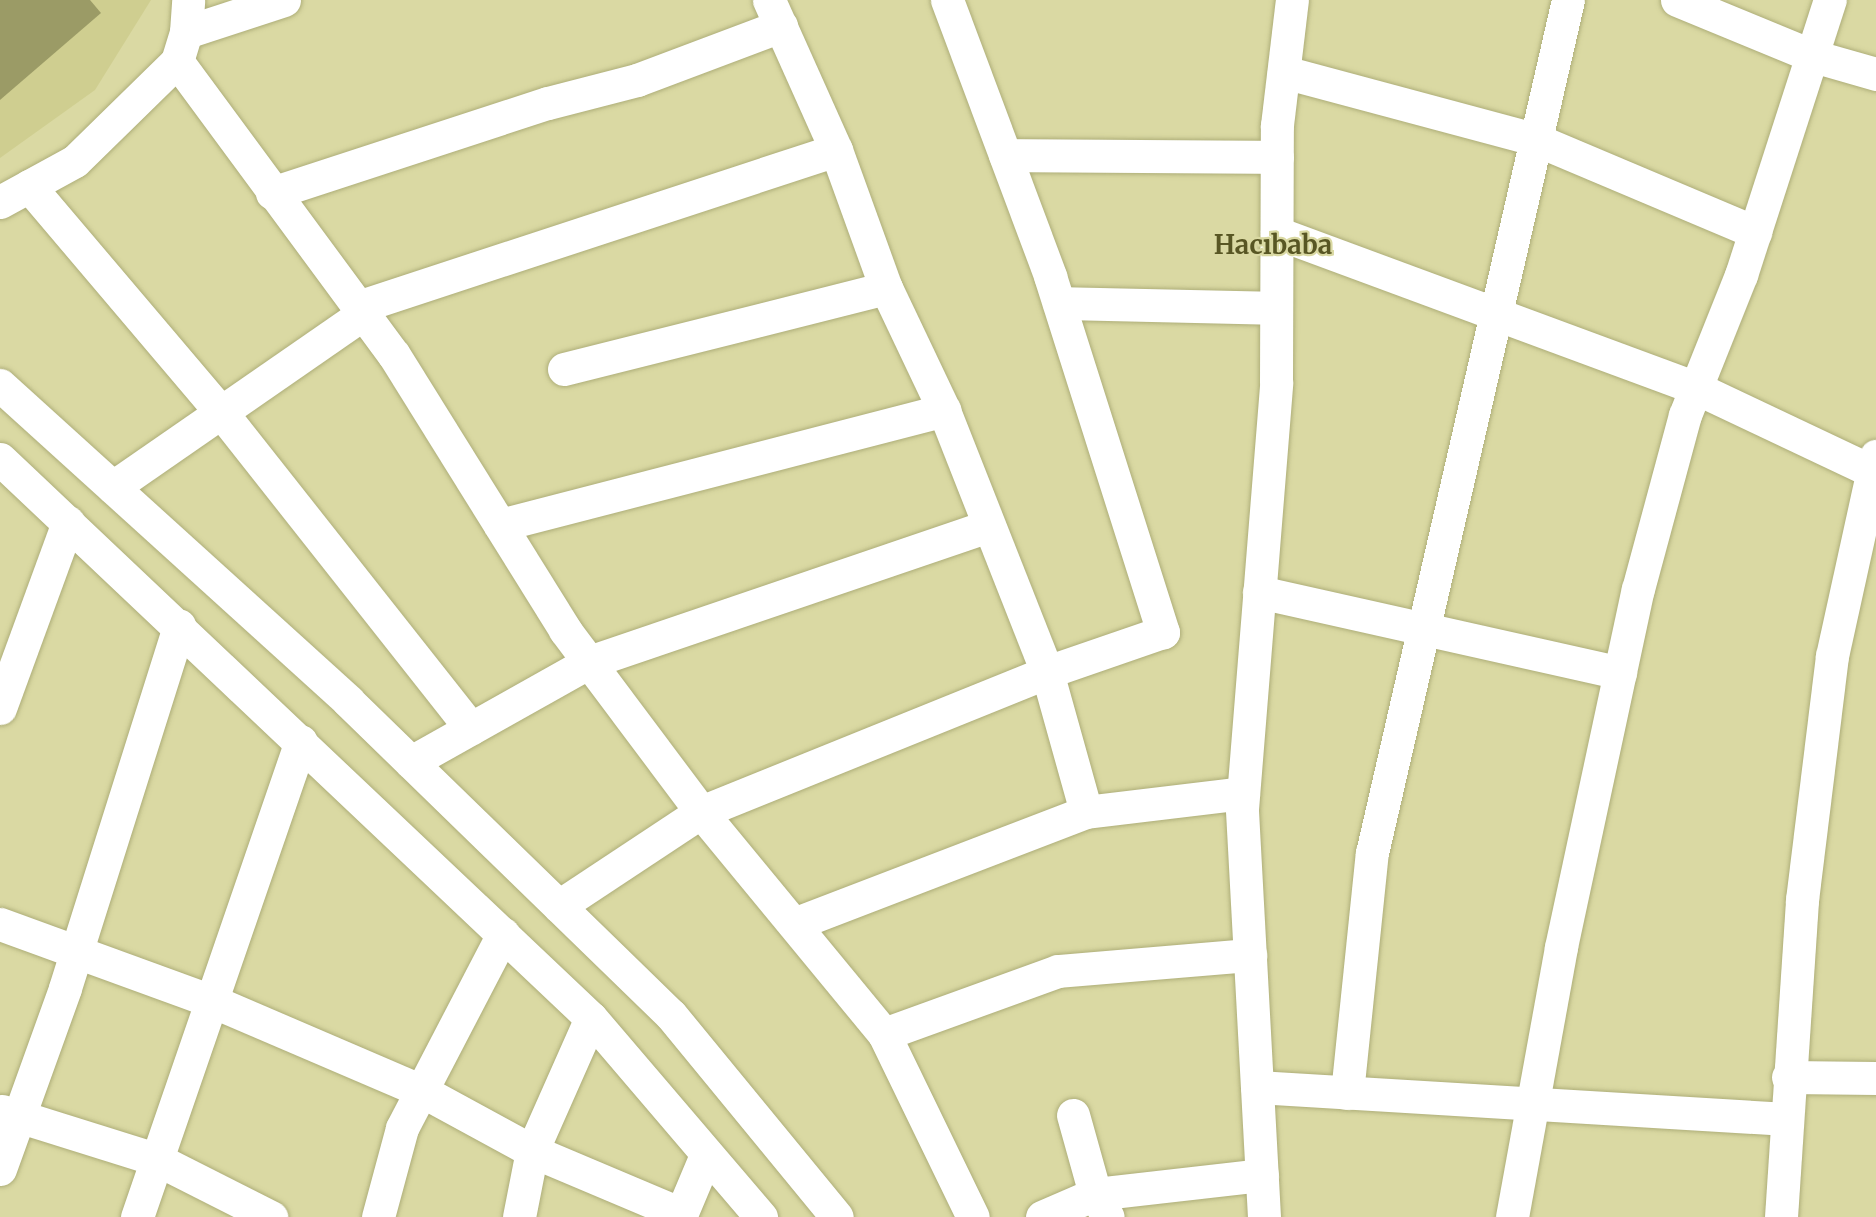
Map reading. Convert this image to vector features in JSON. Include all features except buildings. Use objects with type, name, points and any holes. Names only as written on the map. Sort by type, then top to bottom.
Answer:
[{"type":"street","points":[[188,0],[182,47],[272,193],[361,310],[589,662],[701,812],[884,1034],[973,1217]]},
{"type":"street","points":[[0,202],[75,160],[182,47],[284,0]]},
{"type":"street","points":[[559,906],[701,812],[1047,672],[1163,632],[1059,303],[947,0]]},
{"type":"street","points":[[1264,1217],[1243,793],[1259,592],[1276,308],[1277,157],[1292,0]]},
{"type":"street","points":[[1347,1093],[1372,853],[1499,313],[1568,0]]},
{"type":"street","points":[[1677,0],[1813,56],[1876,74]]},
{"type":"street","points":[[1512,1217],[1532,1104],[1620,673],[1696,388],[1755,231],[1830,0]]},
{"type":"street","points":[[272,193],[548,103],[637,80],[775,13],[836,150],[886,288],[944,410],[1047,672],[1086,812]]},
{"type":"street","points":[[1284,72],[1537,140],[1755,231]]},
{"type":"street","points":[[112,487],[221,412],[361,310],[836,150]]},
{"type":"street","points":[[1005,155],[1277,157]]},
{"type":"street","points":[[29,186],[221,412],[471,728]]},
{"type":"street","points":[[1277,232],[1696,388],[1874,467],[1832,656],[1802,900],[1788,1077],[1781,1217]]},
{"type":"street","points":[[564,369],[886,288]]},
{"type":"street","points":[[1059,303],[1276,308]]},
{"type":"street","points":[[0,385],[411,762],[671,1015],[837,1217]]},
{"type":"street","points":[[500,525],[944,410]]},
{"type":"street","points":[[0,459],[301,741],[591,1018],[761,1217]]},
{"type":"street","points":[[0,708],[68,522]]},
{"type":"street","points":[[411,762],[589,662],[989,526]]},
{"type":"street","points":[[1259,592],[1620,673]]},
{"type":"street","points":[[0,1169],[10,1114],[77,950],[179,626]]},
{"type":"street","points":[[137,1217],[301,741]]},
{"type":"street","points":[[794,924],[1086,812],[1243,793]]},
{"type":"street","points":[[0,924],[77,950],[212,1001],[422,1091],[532,1151],[681,1216],[706,1155]]},
{"type":"street","points":[[378,1217],[402,1128],[503,934]]},
{"type":"street","points":[[884,1034],[1058,971],[1250,955]]},
{"type":"street","points":[[519,1217],[532,1151],[591,1018]]},
{"type":"street","points":[[1788,1077],[1876,1078]]},
{"type":"street","points":[[1257,1087],[1786,1119]]},
{"type":"street","points":[[10,1114],[158,1160],[271,1217]]},
{"type":"street","points":[[1073,1115],[1101,1205]]},
{"type":"street","points":[[1042,1217],[1262,1175]]},
{"type":"shaded area","points":[[0,0],[151,0],[95,90],[0,158]]},
{"type":"district","name":"Hacıbaba","points":[[1273,245]]}]
